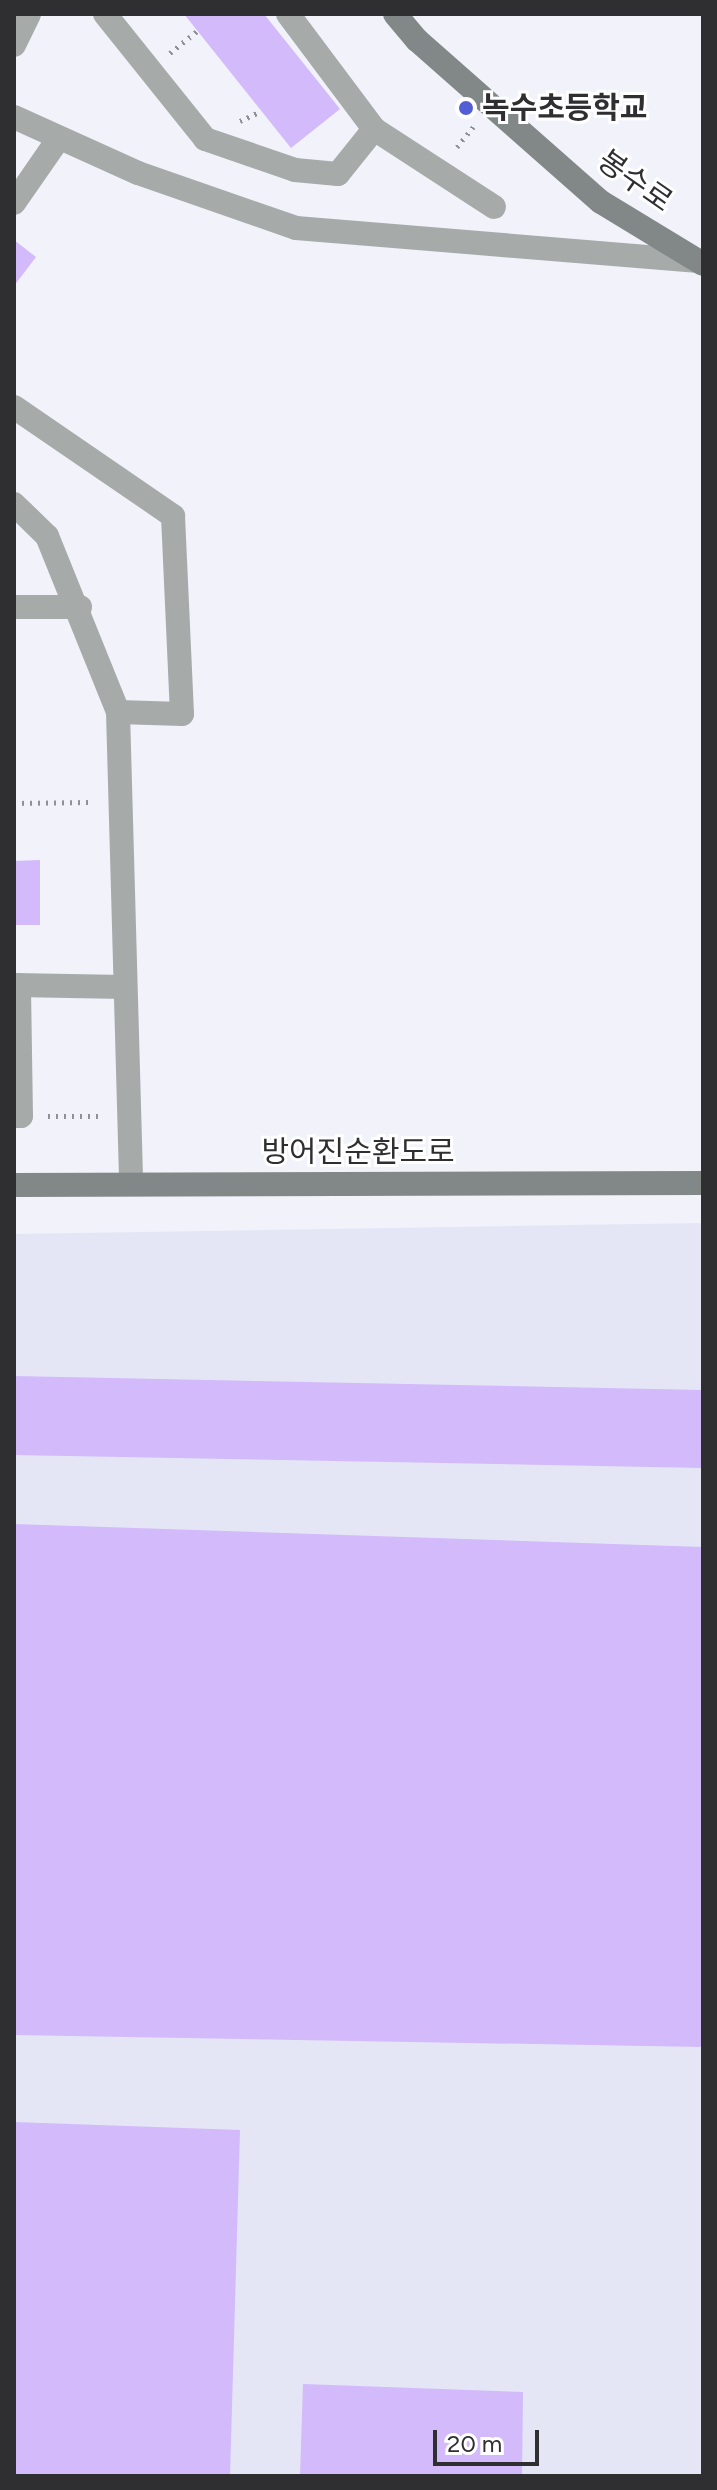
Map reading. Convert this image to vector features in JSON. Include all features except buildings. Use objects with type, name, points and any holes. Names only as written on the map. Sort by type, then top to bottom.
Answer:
[{"type":"main road","name":"봉수로","points":[[395,14],[491,105],[601,202],[701,263]]},
{"type":"main road","name":"방어진순환도로","points":[[14,1185],[703,1183]]},
{"type":"street","points":[[14,45],[29,14]]},
{"type":"street","points":[[105,14],[205,139],[295,170],[338,174],[374,129]]},
{"type":"street","points":[[288,14],[374,129],[436,173],[494,207]]},
{"type":"street","points":[[14,117],[138,173],[296,228],[701,263]]},
{"type":"street","points":[[14,203],[59,138]]},
{"type":"street","points":[[14,407],[173,516],[182,714],[118,712]]},
{"type":"street","points":[[14,504],[47,536],[80,607],[118,712],[131,1184]]},
{"type":"street","points":[[14,607],[80,607]]},
{"type":"street","points":[[17,1116],[16,985],[125,987]]},
{"type":"path","points":[[436,173],[491,105]]},
{"type":"path","points":[[14,803],[93,802]]},
{"type":"path","points":[[17,1116],[127,1116]]},
{"type":"shaded area","points":[[703,1223],[703,2476],[14,2476],[14,1234]]},
{"type":"place","name":"녹수초등학교","points":[[466,108]]}]
